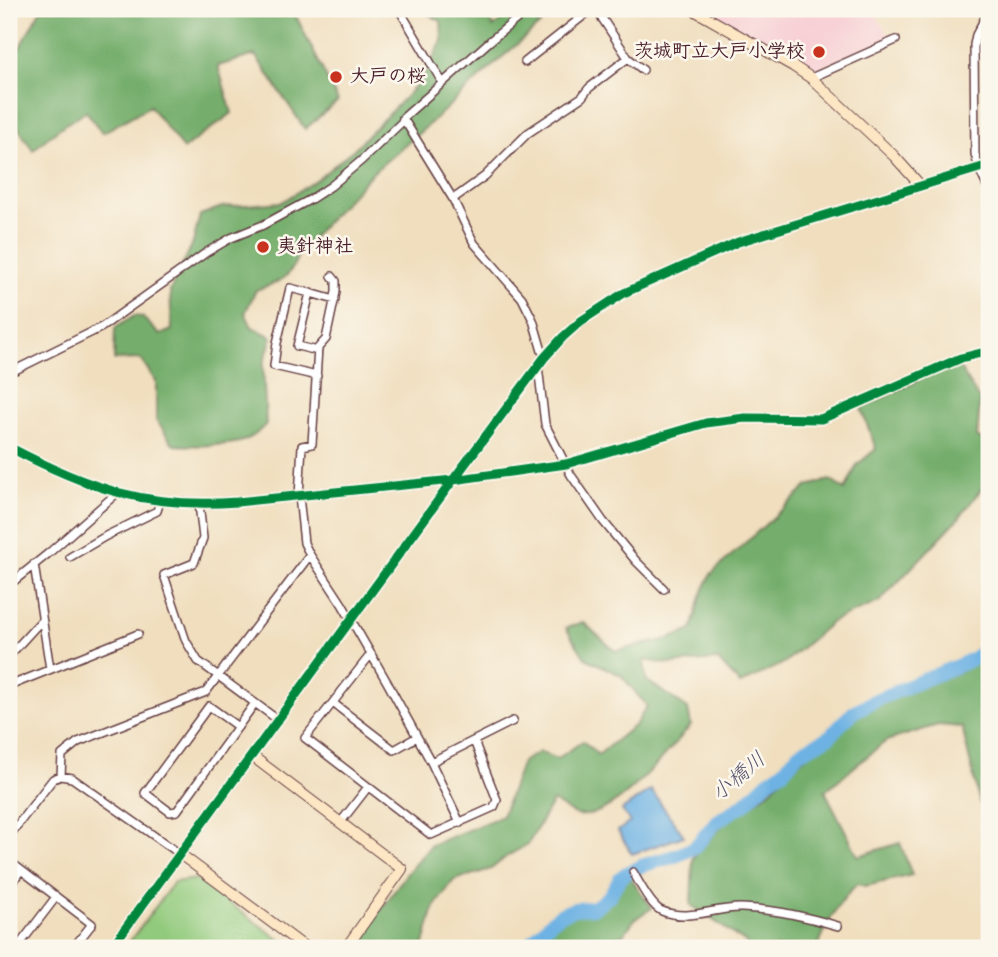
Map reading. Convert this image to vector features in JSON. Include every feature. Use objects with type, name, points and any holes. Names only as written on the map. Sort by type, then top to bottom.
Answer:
[{"type":"street","points":[[399,9],[442,82]]},
{"type":"street","points":[[9,373],[102,327],[207,252],[311,200],[331,186],[362,160],[442,82],[529,9]]},
{"type":"street","points":[[525,62],[594,9],[628,58],[643,70]]},
{"type":"street","points":[[692,9],[811,78],[894,156],[920,185]]},
{"type":"street","points":[[989,10],[976,35],[973,55],[974,147],[984,167],[989,190]]},
{"type":"street","points":[[811,78],[896,40]]},
{"type":"street","points":[[453,199],[485,176],[528,133],[582,97],[589,88],[628,58]]},
{"type":"street","points":[[404,120],[453,199],[474,243],[522,298],[533,320],[541,362],[545,424],[566,464],[603,521],[636,561],[664,589]]},
{"type":"street","points":[[111,948],[453,480],[541,362],[563,337],[605,304],[624,293],[738,242],[984,167]]},
{"type":"street","points":[[332,276],[336,281],[335,300],[326,339],[318,348],[312,444],[302,446],[299,496],[304,543],[371,654],[431,762],[460,823]]},
{"type":"street","points":[[317,376],[274,366],[290,288],[335,300]]},
{"type":"street","points":[[310,293],[297,346],[318,351]]},
{"type":"street","points":[[9,447],[58,472],[117,493],[159,501],[220,504],[453,480],[566,464],[706,423],[745,418],[821,419],[961,358],[989,351]]},
{"type":"street","points":[[9,585],[117,493]]},
{"type":"street","points":[[70,556],[157,511],[159,501]]},
{"type":"street","points":[[200,504],[203,538],[194,563],[164,575],[186,641],[198,661],[278,720]]},
{"type":"street","points":[[61,776],[62,755],[78,742],[206,692],[310,555]]},
{"type":"street","points":[[34,564],[50,669]]},
{"type":"street","points":[[9,656],[41,621]]},
{"type":"street","points":[[9,686],[138,634]]},
{"type":"street","points":[[371,654],[305,738],[431,835],[494,807],[497,800],[474,741]]},
{"type":"street","points":[[238,727],[209,706],[145,793],[170,812],[177,811],[238,727],[255,703]]},
{"type":"street","points":[[333,703],[394,750],[417,737]]},
{"type":"street","points":[[431,762],[513,721]]},
{"type":"street","points":[[252,756],[402,869],[346,948]]},
{"type":"street","points":[[9,836],[53,779],[61,776],[72,778],[306,948]]},
{"type":"street","points":[[340,823],[368,787]]},
{"type":"street","points":[[9,861],[92,923],[73,948]]},
{"type":"street","points":[[9,887],[21,870]]},
{"type":"street","points":[[633,872],[655,907],[662,911],[687,916],[740,908],[814,919],[838,926]]},
{"type":"street","points":[[17,948],[56,897]]},
{"type":"shaded area","name":"茨城町立大戸小学校","points":[[705,9],[872,9],[890,37],[816,69]]},
{"type":"green space","points":[[41,9],[297,9],[293,10],[338,101],[305,129],[255,55],[218,66],[232,113],[183,149],[150,106],[102,133],[86,111],[33,150],[16,125],[9,129],[9,58],[17,52]]},
{"type":"green space","points":[[424,9],[486,9],[493,27],[517,9],[557,10],[371,174],[299,252],[284,278],[256,290],[245,313],[252,327],[272,337],[263,365],[266,424],[250,438],[236,443],[174,445],[156,420],[156,382],[141,359],[114,360],[115,328],[134,316],[142,317],[160,335],[172,330],[170,291],[193,243],[200,215],[222,207],[282,202],[319,178],[354,149],[421,81],[442,41],[441,21]]},
{"type":"green space","points":[[956,362],[980,401],[977,438],[989,441],[989,479],[958,519],[879,602],[833,621],[784,663],[740,684],[718,660],[669,664],[644,660],[646,680],[688,709],[691,725],[640,782],[624,796],[592,814],[577,815],[553,801],[528,844],[491,869],[454,880],[434,907],[423,948],[354,948],[407,873],[431,845],[502,816],[522,762],[539,752],[557,759],[583,741],[598,755],[636,724],[647,706],[621,675],[585,658],[566,628],[583,622],[615,651],[669,639],[692,630],[701,596],[711,574],[808,486],[830,480],[845,490],[857,465],[876,449],[861,408]]},
{"type":"green space","points":[[989,653],[989,803],[980,804],[962,727],[938,725],[886,741],[825,791],[858,856],[900,843],[912,875],[866,886],[857,884],[833,914],[818,948],[749,948],[746,943],[691,905],[693,858],[722,825],[765,795],[805,757],[863,710],[961,671]]},
{"type":"green space","points":[[630,877],[652,908],[635,919],[624,934],[588,948],[535,947],[551,927],[572,914],[601,908]]},
{"type":"green space","points":[[196,879],[291,948],[125,948],[174,882]]},
{"type":"water","points":[[651,790],[684,836],[632,854],[618,831],[630,822],[622,810]]},
{"type":"waterway","name":"小橋川","points":[[526,948],[560,915],[574,909],[593,908],[601,903],[625,874],[695,847],[716,822],[744,804],[783,771],[799,753],[829,737],[855,711],[964,663],[976,657],[989,645]]},
{"type":"cycle path","points":[[111,948],[453,480],[544,358],[563,337],[581,321],[624,293],[738,242],[989,165]]},
{"type":"cycle path","points":[[9,447],[65,474],[118,492],[174,502],[237,502],[453,480],[566,464],[706,423],[745,418],[821,419],[961,358],[989,351]]},
{"type":"place","name":"茨城町立大戸小学校","points":[[819,52]]},
{"type":"place","name":"大戸の桜","points":[[336,77]]},
{"type":"place","name":"夷針神社","points":[[263,247]]}]
